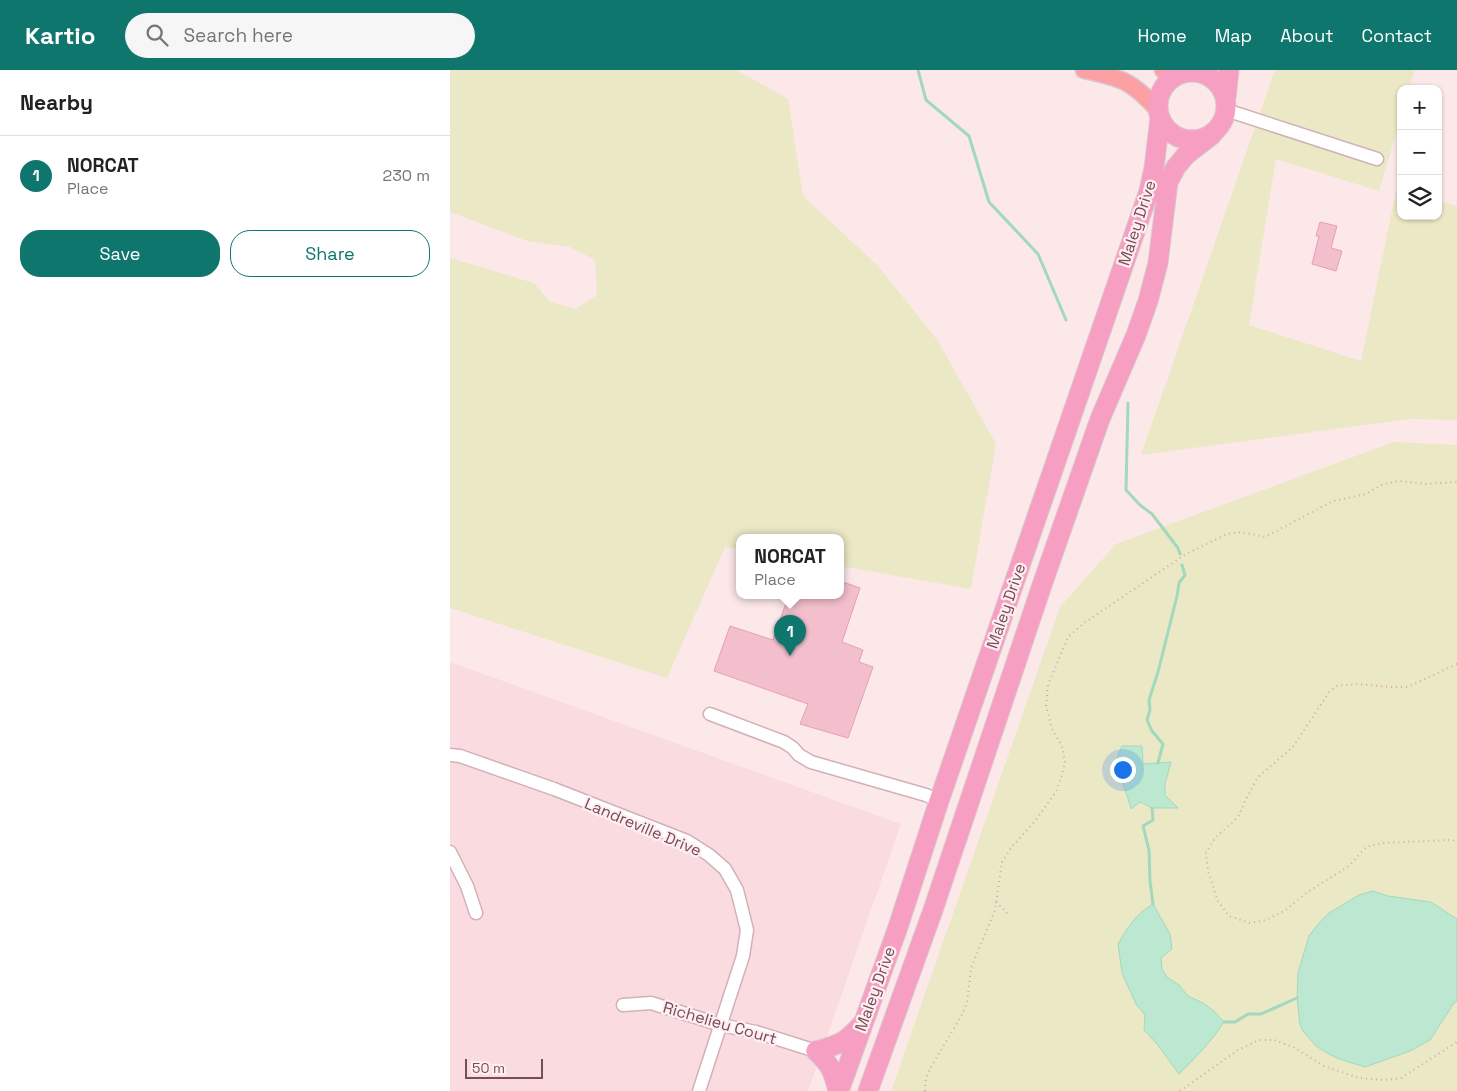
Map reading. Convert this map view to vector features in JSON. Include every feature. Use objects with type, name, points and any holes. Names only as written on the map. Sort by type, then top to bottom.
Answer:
[{"type":"highway","points":[[1226,104],[1221,87],[1212,78],[1200,73],[1186,72],[1173,78],[1166,84],[1158,101],[1159,114],[1173,135],[1182,139],[1203,139],[1212,134],[1223,122],[1226,104],[1229,70]]},
{"type":"highway","name":"Maley Drive","points":[[839,1091],[898,927],[939,801],[1149,191],[1154,168],[1159,114]]},
{"type":"highway","name":"Maley Drive","points":[[868,1091],[933,910],[1041,588],[1094,438],[1148,301],[1158,264],[1168,182],[1176,167],[1186,155],[1212,134]]},
{"type":"highway","points":[[816,1051],[836,1046],[849,1038],[863,1023]]},
{"type":"highway","points":[[816,1051],[828,1063],[834,1074],[839,1091]]},
{"type":"main road","points":[[1084,70],[1124,80],[1142,93],[1159,114]]},
{"type":"main road","points":[[1163,70],[1186,72]]},
{"type":"street","points":[[1226,104],[1377,159]]},
{"type":"street","points":[[710,714],[784,742],[799,755],[811,762],[916,792],[939,801]]},
{"type":"street","name":"Landreville Drive","points":[[450,755],[460,756],[554,790],[687,842],[709,855],[725,869],[737,890],[747,930],[743,956],[699,1091]]},
{"type":"street","points":[[450,852],[467,886],[476,913]]},
{"type":"street","name":"Richelieu Court","points":[[623,1005],[651,1003],[721,1025],[756,1032],[816,1051]]},
{"type":"path","points":[[925,1091],[928,1072],[967,1003],[971,968],[994,910],[1002,862],[1056,792],[1061,778],[1065,762],[1062,746],[1052,729],[1046,705],[1048,685],[1068,637],[1186,554],[1227,534],[1241,532],[1264,537],[1333,501],[1366,494],[1383,484],[1400,481],[1425,484],[1457,482]]},
{"type":"path","points":[[1457,664],[1408,687],[1357,684],[1337,686],[1328,692],[1293,747],[1258,777],[1238,817],[1215,838],[1206,852],[1208,871],[1218,900],[1229,916],[1250,923],[1266,920],[1286,910],[1306,893],[1349,866],[1366,847],[1383,843],[1457,841]]},
{"type":"path","points":[[996,902],[1010,916]]},
{"type":"path","points":[[1180,1091],[1238,1050],[1259,1040],[1274,1040],[1293,1047],[1324,1066],[1359,1078],[1384,1080],[1401,1078],[1457,1042]]},
{"type":"shaded area","points":[[450,70],[736,70],[788,99],[803,196],[877,265],[938,341],[996,444],[971,589],[844,567],[844,534],[736,534],[736,548],[725,547],[667,678],[450,608],[450,258],[534,283],[550,302],[575,309],[597,295],[595,260],[570,247],[527,241],[450,212]]},
{"type":"shaded area","points":[[1275,70],[1415,70],[1410,85],[1397,85],[1397,131],[1379,191],[1276,159],[1249,325],[1361,361],[1396,191],[1397,220],[1442,220],[1442,202],[1457,206],[1457,420],[1409,419],[1141,455]]},
{"type":"shaded area","points":[[1394,442],[1457,445],[1457,1091],[891,1091],[1060,607],[1116,544]]},
{"type":"shaded area","points":[[450,662],[901,824],[808,1091],[450,1091]]},
{"type":"shaded area","points":[[1122,746],[1142,746],[1143,764],[1171,762],[1165,784],[1165,795],[1178,808],[1152,808],[1140,802],[1131,809],[1117,768],[1117,759]]},
{"type":"shaded area","points":[[1373,891],[1388,896],[1431,902],[1457,919],[1457,1001],[1430,1040],[1410,1051],[1365,1067],[1327,1053],[1316,1046],[1303,1031],[1300,1024],[1297,998],[1298,973],[1309,936],[1319,923],[1329,913],[1359,895]]},
{"type":"shaded area","points":[[1153,904],[1170,934],[1172,949],[1161,958],[1162,969],[1167,977],[1179,985],[1188,996],[1203,1003],[1224,1022],[1209,1043],[1179,1074],[1144,1030],[1145,1015],[1136,1004],[1122,973],[1118,944],[1132,922]]},
{"type":"building","points":[[1320,222],[1337,226],[1331,248],[1342,251],[1336,271],[1312,264],[1319,236],[1316,236]]},
{"type":"building","points":[[844,582],[860,588],[842,642],[863,650],[859,662],[873,667],[848,738],[800,724],[808,704],[714,671],[730,626],[773,640],[788,599],[844,599]]},
{"type":"waterway","points":[[918,70],[926,100],[969,136],[989,202],[1038,254],[1066,320]]},
{"type":"waterway","points":[[1128,403],[1126,490],[1140,505],[1152,514],[1178,548],[1180,554]]},
{"type":"waterway","points":[[1158,763],[1163,744],[1152,731],[1147,720],[1150,710],[1149,700],[1158,672],[1179,583],[1185,575],[1182,565]]},
{"type":"waterway","points":[[1152,808],[1153,820],[1143,826],[1149,850],[1153,904]]},
{"type":"waterway","points":[[1224,1022],[1235,1022],[1248,1014],[1261,1014],[1297,998]]},
{"type":"place","name":"NORCAT","points":[[790,656]]}]
